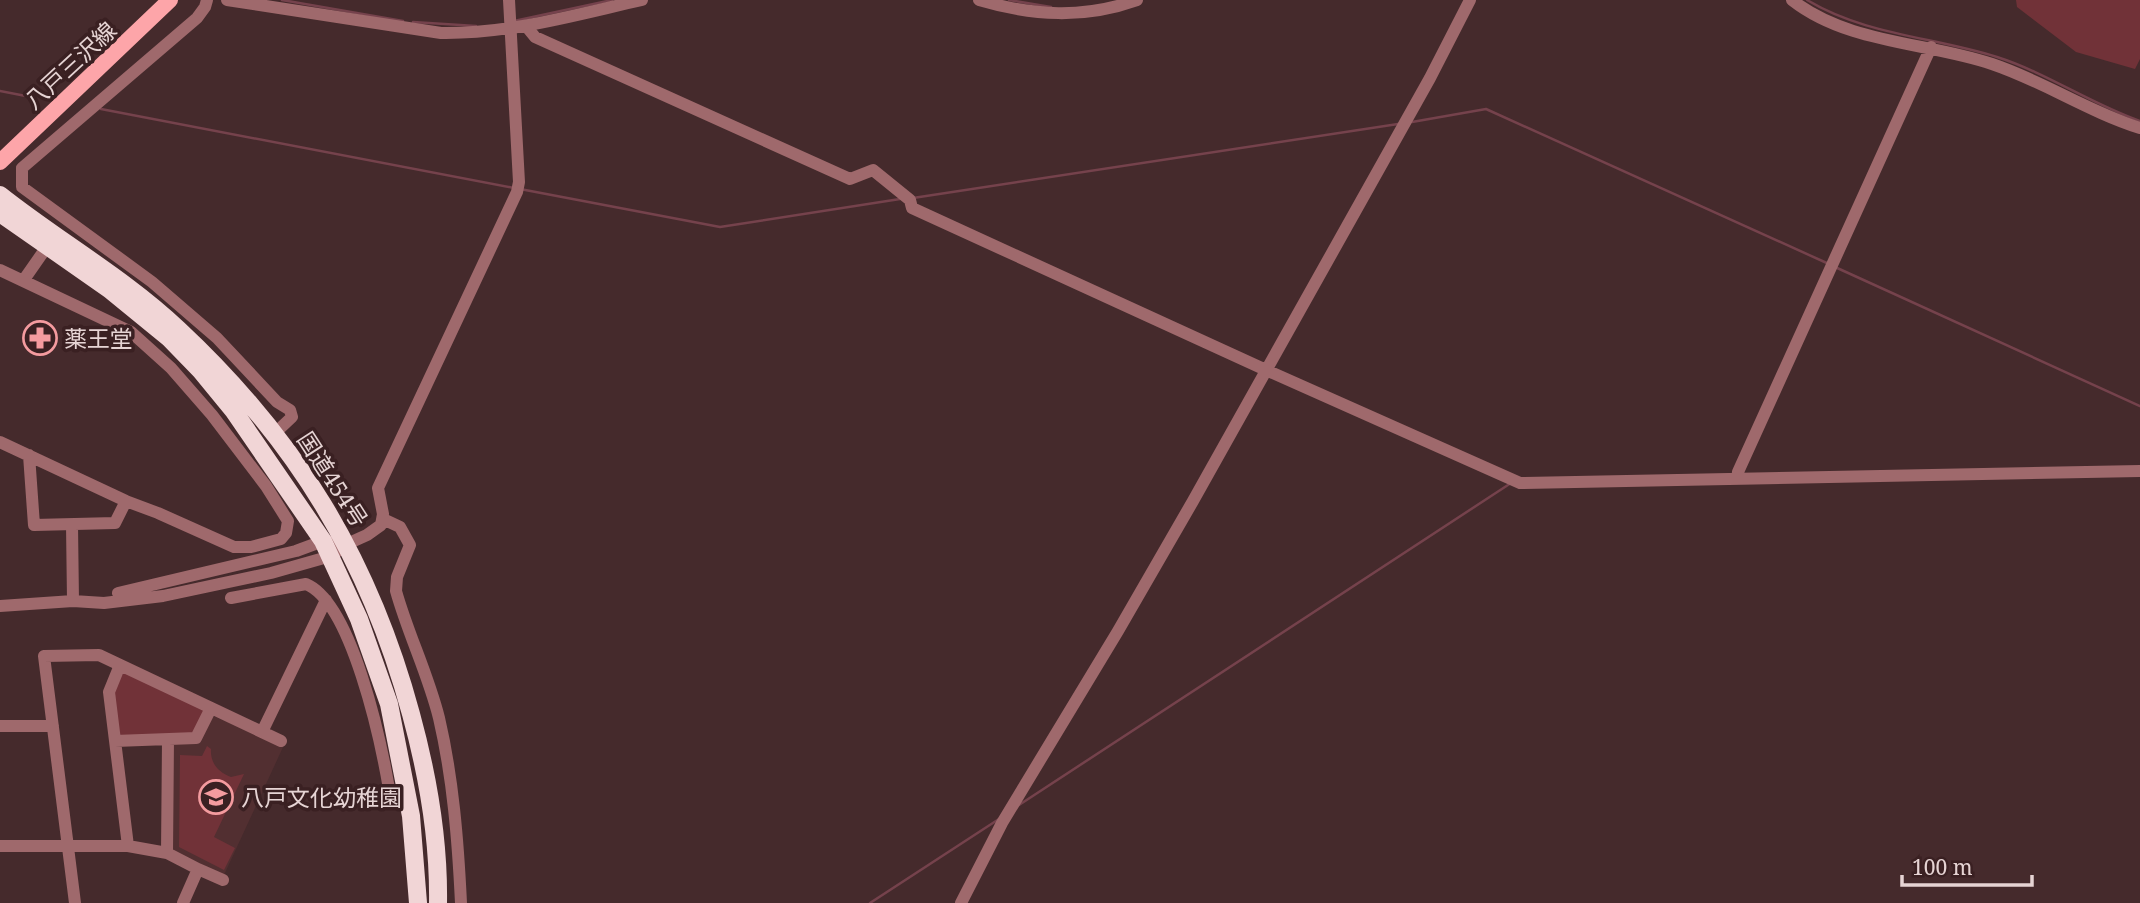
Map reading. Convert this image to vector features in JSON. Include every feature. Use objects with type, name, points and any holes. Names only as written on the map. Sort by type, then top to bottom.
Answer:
[{"type":"highway","name":"国道454号","points":[[0,195],[176,327],[245,397],[304,473],[347,544],[371,593],[396,661],[419,741],[432,807],[438,903]]},
{"type":"highway","name":"国道454号","points":[[0,214],[138,312],[169,338],[201,371],[259,446],[327,549],[359,619],[389,704],[411,816],[418,903]]},
{"type":"main road","name":"八戸三沢線","points":[[0,162],[170,0]]},
{"type":"street","points":[[206,0],[205,7],[197,18],[22,168],[22,187],[152,282],[216,338],[277,402],[290,410],[292,417],[274,433]]},
{"type":"street","points":[[227,0],[441,33],[476,33],[519,27],[642,0]]},
{"type":"street","points":[[0,606],[73,601],[104,603],[163,596],[271,573],[376,530],[383,519],[378,488],[517,192],[519,27],[509,0]]},
{"type":"street","points":[[979,0],[1040,13],[1065,15],[1113,9],[1137,0]]},
{"type":"street","points":[[961,903],[1002,823],[1118,631],[1266,370],[1430,78],[1470,0]]},
{"type":"street","points":[[1792,0],[1833,23],[1860,33],[1931,47],[1991,63],[2140,128]]},
{"type":"street","points":[[519,27],[535,37],[850,179],[873,170],[910,200],[912,208],[1519,484],[2140,471]]},
{"type":"street","points":[[1737,479],[1931,47]]},
{"type":"street","points":[[23,281],[46,248]]},
{"type":"street","points":[[0,270],[131,332],[170,368],[212,415],[266,486],[288,521],[286,533],[281,538],[251,547],[234,547],[126,501],[0,442]]},
{"type":"street","points":[[29,455],[33,525],[115,523],[126,501]]},
{"type":"street","points":[[383,519],[400,527],[410,545],[397,577],[396,591],[431,692],[446,751],[461,903]]},
{"type":"street","points":[[72,525],[73,601]]},
{"type":"street","points":[[230,598],[306,584],[316,588],[326,600],[345,635],[365,687],[389,789]]},
{"type":"street","points":[[262,732],[326,600]]},
{"type":"street","points":[[75,903],[44,656],[99,655],[281,741]]},
{"type":"street","points":[[120,665],[109,692],[128,846]]},
{"type":"street","points":[[115,741],[196,738],[211,708]]},
{"type":"street","points":[[0,726],[53,726]]},
{"type":"street","points":[[167,853],[168,740]]},
{"type":"street","points":[[0,846],[128,846],[167,853],[223,880]]},
{"type":"street","points":[[183,903],[198,869]]},
{"type":"shaded area","points":[[2016,0],[2140,0],[2140,59],[2135,69],[2076,52],[2017,7]]},
{"type":"shaded area","points":[[125,672],[205,709],[193,734],[122,736],[118,733],[114,692],[119,678]]},
{"type":"shaded area","name":"八戸文化幼稚園","points":[[213,716],[284,745],[224,875],[174,851],[171,847],[171,747],[175,743],[201,742]]},
{"type":"shaded area","points":[[207,746],[211,749],[213,763],[222,772],[231,777],[244,774],[214,837],[235,848],[224,870],[179,847],[180,755],[202,756]]},
{"type":"waterway","points":[[282,0],[403,21]]},
{"type":"waterway","points":[[514,21],[612,0]]},
{"type":"waterway","points":[[1009,0],[1051,7]]},
{"type":"waterway","points":[[1807,0],[1852,21],[1997,57],[2140,121]]},
{"type":"waterway","points":[[413,22],[476,26]]},
{"type":"waterway","points":[[0,91],[31,97]]},
{"type":"waterway","points":[[101,109],[514,188]]},
{"type":"waterway","points":[[1412,122],[1486,109],[1829,264]]},
{"type":"waterway","points":[[913,198],[1398,124]]},
{"type":"waterway","points":[[520,189],[720,227],[900,199]]},
{"type":"waterway","points":[[1835,267],[2140,406]]},
{"type":"waterway","points":[[1019,805],[1511,483]]},
{"type":"waterway","points":[[870,903],[999,819]]},
{"type":"place","name":"薬王堂","points":[[40,338]]},
{"type":"place","name":"八戸文化幼稚園","points":[[216,797]]}]
